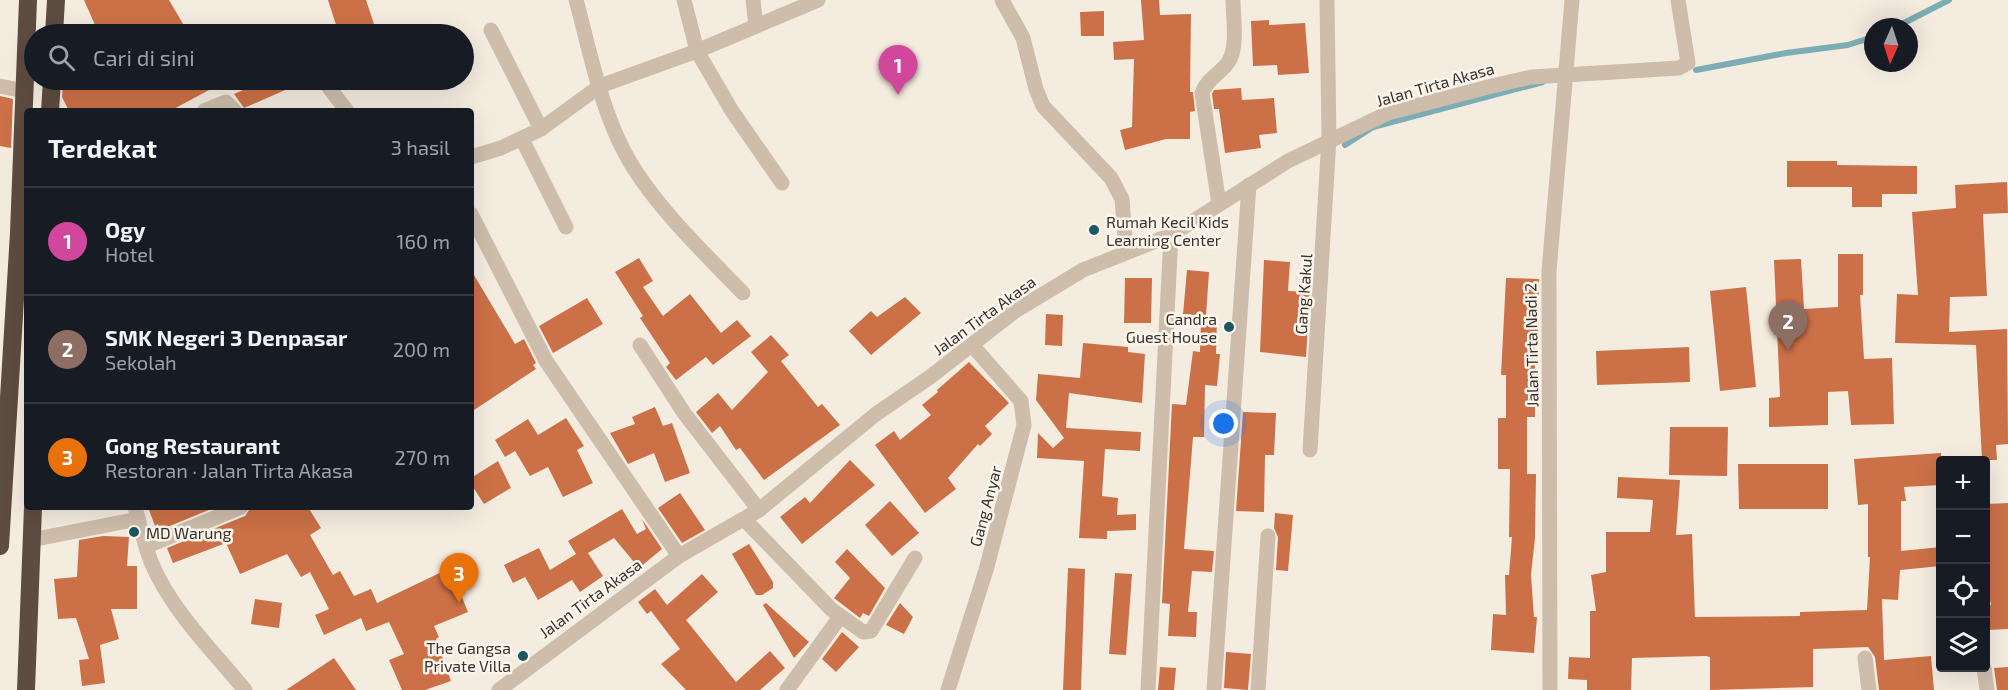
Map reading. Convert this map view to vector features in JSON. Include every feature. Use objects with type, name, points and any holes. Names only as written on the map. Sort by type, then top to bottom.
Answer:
[{"type":"highway","points":[[27,24],[28,0]]},
{"type":"highway","points":[[55,24],[57,0]]},
{"type":"highway","points":[[50,108],[51,90]]},
{"type":"highway","points":[[0,546],[17,264],[24,91]]},
{"type":"highway","points":[[26,690],[33,510]]},
{"type":"street","points":[[576,0],[613,128],[636,173],[743,293]]},
{"type":"street","points":[[684,0],[697,51],[732,111],[782,183]]},
{"type":"street","points":[[753,0],[756,26]]},
{"type":"street","points":[[474,156],[522,139],[541,129],[600,86],[697,51],[818,0]]},
{"type":"street","points":[[1002,0],[1023,38],[1036,89],[1043,106],[1111,178],[1122,199],[1126,251]]},
{"type":"street","points":[[1219,204],[1202,93],[1206,84],[1227,65],[1232,55],[1233,0]]},
{"type":"street","name":"Gang Kakul","points":[[1310,450],[1329,139],[1327,0]]},
{"type":"street","name":"Jalan Tirta Nadi 2","points":[[1550,690],[1549,271],[1572,0]]},
{"type":"street","name":"Jalan Tirta Akasa","points":[[499,690],[679,556],[759,510],[876,414],[1015,311],[1083,270],[1171,235],[1329,139],[1388,113],[1531,77],[1679,68],[1688,63],[1678,0]]},
{"type":"street","points":[[491,30],[541,129]]},
{"type":"street","points":[[0,86],[24,91]]},
{"type":"street","points":[[331,90],[345,108]]},
{"type":"street","points":[[211,108],[226,102],[232,108]]},
{"type":"street","points":[[522,139],[566,226]]},
{"type":"street","points":[[1214,689],[1250,185]]},
{"type":"street","points":[[474,220],[546,361],[679,556]]},
{"type":"street","points":[[1148,690],[1171,235]]},
{"type":"street","points":[[640,345],[684,413],[759,510]]},
{"type":"street","name":"Gang Anyar","points":[[948,690],[986,570],[1024,424],[1021,401],[972,345]]},
{"type":"street","points":[[147,546],[234,510]]},
{"type":"street","points":[[31,540],[137,513],[152,563],[176,604],[245,690]]},
{"type":"street","points":[[745,520],[840,617],[859,631],[871,631],[915,558]]},
{"type":"street","points":[[1258,690],[1268,536]]},
{"type":"street","points":[[787,690],[840,617]]},
{"type":"street","points":[[1866,658],[1869,690]]},
{"type":"street","points":[[1985,672],[1987,690]]},
{"type":"building","points":[[84,0],[169,0],[183,24],[95,24]]},
{"type":"building","points":[[328,0],[366,0],[374,24],[336,24]]},
{"type":"building","points":[[1141,0],[1159,0],[1160,15],[1191,14],[1190,92],[1193,92],[1195,111],[1190,112],[1190,139],[1166,139],[1125,150],[1120,130],[1132,127],[1134,59],[1114,60],[1113,42],[1144,40]]},
{"type":"building","points":[[1104,11],[1104,36],[1081,36],[1080,12]]},
{"type":"building","points":[[1269,20],[1269,25],[1305,23],[1309,73],[1278,75],[1277,65],[1253,66],[1251,21]]},
{"type":"building","points":[[1241,88],[1242,100],[1274,98],[1277,133],[1259,135],[1261,148],[1225,153],[1219,109],[1214,109],[1212,94],[1214,90]]},
{"type":"building","points":[[62,90],[209,90],[176,108],[68,108],[62,97]]},
{"type":"building","points":[[243,90],[285,90],[244,108],[234,94]]},
{"type":"building","points":[[0,96],[13,99],[11,148],[0,146]]},
{"type":"building","points":[[1787,161],[1837,161],[1837,165],[1917,166],[1917,194],[1882,194],[1882,207],[1852,207],[1852,187],[1787,187]]},
{"type":"building","points":[[2007,182],[2008,213],[1983,214],[1987,296],[1950,297],[1949,332],[2007,329],[2008,444],[1996,445],[1997,460],[1990,460],[1990,456],[1982,456],[1976,345],[1895,343],[1897,294],[1918,295],[1912,212],[1956,208],[1955,185]]},
{"type":"building","points":[[1838,254],[1863,254],[1863,295],[1860,295],[1864,359],[1892,358],[1894,424],[1851,425],[1848,391],[1828,392],[1828,425],[1769,427],[1769,398],[1780,397],[1774,260],[1801,259],[1804,309],[1838,307]]},
{"type":"building","points":[[639,258],[653,281],[643,287],[663,316],[690,294],[721,333],[737,320],[751,336],[713,365],[706,357],[676,380],[666,367],[670,363],[640,318],[643,316],[615,272]]},
{"type":"building","points":[[1264,260],[1290,262],[1288,291],[1310,292],[1306,357],[1260,352]]},
{"type":"building","points":[[1187,270],[1209,272],[1206,316],[1183,314]]},
{"type":"building","points":[[474,275],[515,344],[524,339],[536,363],[533,365],[536,369],[474,410]]},
{"type":"building","points":[[1125,278],[1152,278],[1151,323],[1124,323]]},
{"type":"building","points":[[1506,278],[1539,279],[1538,343],[1535,343],[1535,417],[1527,417],[1527,474],[1536,474],[1535,538],[1531,575],[1534,617],[1537,617],[1534,653],[1491,650],[1493,614],[1506,615],[1505,575],[1509,575],[1512,537],[1509,537],[1510,469],[1498,469],[1498,418],[1506,418],[1506,375],[1501,375]]},
{"type":"building","points":[[1746,287],[1756,387],[1720,391],[1710,291]]},
{"type":"building","points":[[905,297],[921,313],[871,355],[849,331],[871,311],[877,317]]},
{"type":"building","points":[[587,298],[603,324],[553,353],[539,326]]},
{"type":"building","points":[[1046,314],[1063,315],[1062,346],[1045,345]]},
{"type":"building","points":[[1201,320],[1217,320],[1216,354],[1220,354],[1217,386],[1205,385],[1204,437],[1193,437],[1184,549],[1214,551],[1212,572],[1192,571],[1188,612],[1197,612],[1196,637],[1168,636],[1170,604],[1162,603],[1172,404],[1186,405],[1193,351],[1200,352]]},
{"type":"building","points":[[771,335],[789,355],[781,361],[818,407],[822,404],[840,425],[764,480],[740,448],[736,450],[720,426],[712,433],[696,412],[718,393],[732,410],[768,372],[751,352]]},
{"type":"building","points":[[1083,343],[1128,347],[1128,352],[1145,354],[1142,403],[1069,393],[1066,428],[1141,432],[1140,451],[1105,449],[1102,496],[1118,498],[1117,515],[1136,514],[1136,530],[1107,531],[1107,539],[1079,538],[1084,461],[1037,458],[1038,433],[1053,448],[1064,438],[1036,400],[1038,374],[1080,378]]},
{"type":"building","points":[[1689,347],[1690,382],[1597,385],[1596,351]]},
{"type":"building","points":[[969,362],[1009,403],[985,426],[992,434],[980,446],[978,444],[948,478],[956,489],[925,513],[875,445],[894,431],[900,440],[931,415],[922,405]]},
{"type":"building","points":[[655,407],[663,426],[672,423],[690,473],[665,482],[654,453],[628,464],[610,433],[635,424],[632,417]]},
{"type":"building","points":[[1243,412],[1276,413],[1274,455],[1265,455],[1264,512],[1236,511]]},
{"type":"building","points":[[566,418],[584,446],[577,450],[593,483],[563,497],[548,467],[530,476],[515,451],[505,457],[495,440],[528,419],[538,435]]},
{"type":"building","points":[[1670,427],[1728,427],[1727,476],[1669,475]]},
{"type":"building","points":[[1941,453],[1941,456],[1936,456],[1936,485],[1904,487],[1906,501],[1901,501],[1901,551],[1936,548],[1936,566],[1900,570],[1898,600],[1882,599],[1884,660],[1931,656],[1934,690],[1879,690],[1875,657],[1868,647],[1813,649],[1813,687],[1710,690],[1710,657],[1706,656],[1632,658],[1631,690],[1587,690],[1587,680],[1568,679],[1569,657],[1590,658],[1590,611],[1596,611],[1591,575],[1606,572],[1606,532],[1650,532],[1653,500],[1617,498],[1618,477],[1680,480],[1676,535],[1692,534],[1695,617],[1800,616],[1800,612],[1867,610],[1870,557],[1868,557],[1868,504],[1858,505],[1854,459]]},
{"type":"building","points":[[850,460],[875,485],[802,544],[780,517],[805,497],[810,503]]},
{"type":"building","points":[[498,461],[511,488],[484,504],[474,489],[474,476]]},
{"type":"building","points":[[1738,464],[1828,464],[1828,509],[1739,509]]},
{"type":"building","points":[[680,493],[705,530],[682,543],[658,508]]},
{"type":"building","points":[[890,501],[919,533],[892,556],[865,525]]},
{"type":"building","points":[[2008,503],[2008,629],[1990,630],[1990,504]]},
{"type":"building","points":[[622,509],[637,534],[646,529],[642,519],[662,549],[639,568],[614,538],[588,553],[603,576],[580,592],[572,580],[538,600],[525,577],[513,583],[504,565],[539,548],[550,570],[576,554],[568,541]]},
{"type":"building","points":[[149,510],[209,510],[160,530],[158,524],[155,526]]},
{"type":"building","points":[[249,510],[310,510],[321,528],[310,535],[333,575],[340,571],[354,596],[371,589],[377,603],[450,568],[468,612],[434,626],[439,637],[436,639],[451,681],[425,690],[402,690],[389,660],[404,654],[389,622],[366,631],[361,618],[324,635],[315,615],[329,609],[310,572],[301,577],[287,554],[240,574],[226,543],[173,563],[167,548],[245,516]]},
{"type":"building","points":[[1275,513],[1293,515],[1288,571],[1276,570],[1278,537],[1274,528]]},
{"type":"building","points":[[103,536],[129,537],[127,566],[137,566],[137,609],[111,609],[119,639],[100,645],[105,683],[82,686],[79,660],[89,659],[76,618],[58,619],[54,579],[77,577],[79,540]]},
{"type":"building","points":[[749,544],[773,582],[773,588],[762,595],[756,595],[732,554]]},
{"type":"building","points":[[847,549],[885,588],[869,616],[863,613],[860,618],[834,598],[850,578],[835,562]]},
{"type":"building","points":[[1068,568],[1085,569],[1081,690],[1063,690]]},
{"type":"building","points":[[1115,573],[1132,574],[1126,655],[1109,654]]},
{"type":"building","points":[[702,574],[718,592],[686,620],[736,682],[770,651],[785,668],[760,690],[686,690],[661,664],[680,649],[651,611],[647,614],[638,602],[655,589],[667,605]]},
{"type":"building","points":[[255,599],[282,603],[279,628],[251,624]]},
{"type":"building","points":[[766,603],[809,642],[794,658],[763,605]]},
{"type":"building","points":[[900,603],[913,617],[904,634],[886,625]]},
{"type":"building","points":[[842,632],[859,647],[836,672],[822,659]]},
{"type":"building","points":[[1226,652],[1251,654],[1248,690],[1224,688]]},
{"type":"building","points":[[334,658],[356,690],[286,690]]},
{"type":"building","points":[[1160,667],[1176,668],[1174,690],[1158,690]]},
{"type":"building","points":[[2008,667],[2008,690],[1997,690],[1994,668]]},
{"type":"waterway","points":[[1914,18],[1949,0]]},
{"type":"waterway","points":[[1696,70],[1786,53],[1848,45],[1864,40]]},
{"type":"waterway","points":[[1345,145],[1373,127],[1543,82]]},
{"type":"place","name":"Ogy","points":[[898,95]]},
{"type":"place","name":"Rumah Kecil Kids Learning Center","points":[[1094,230]]},
{"type":"place","name":"Candra Guest House","points":[[1229,327]]},
{"type":"place","name":"SMK Negeri 3 Denpasar","points":[[1788,351]]},
{"type":"place","name":"MD Warung","points":[[134,532]]},
{"type":"place","name":"Gong Restaurant","points":[[459,603]]},
{"type":"place","name":"The Gangsa Private Villa","points":[[523,656]]}]
